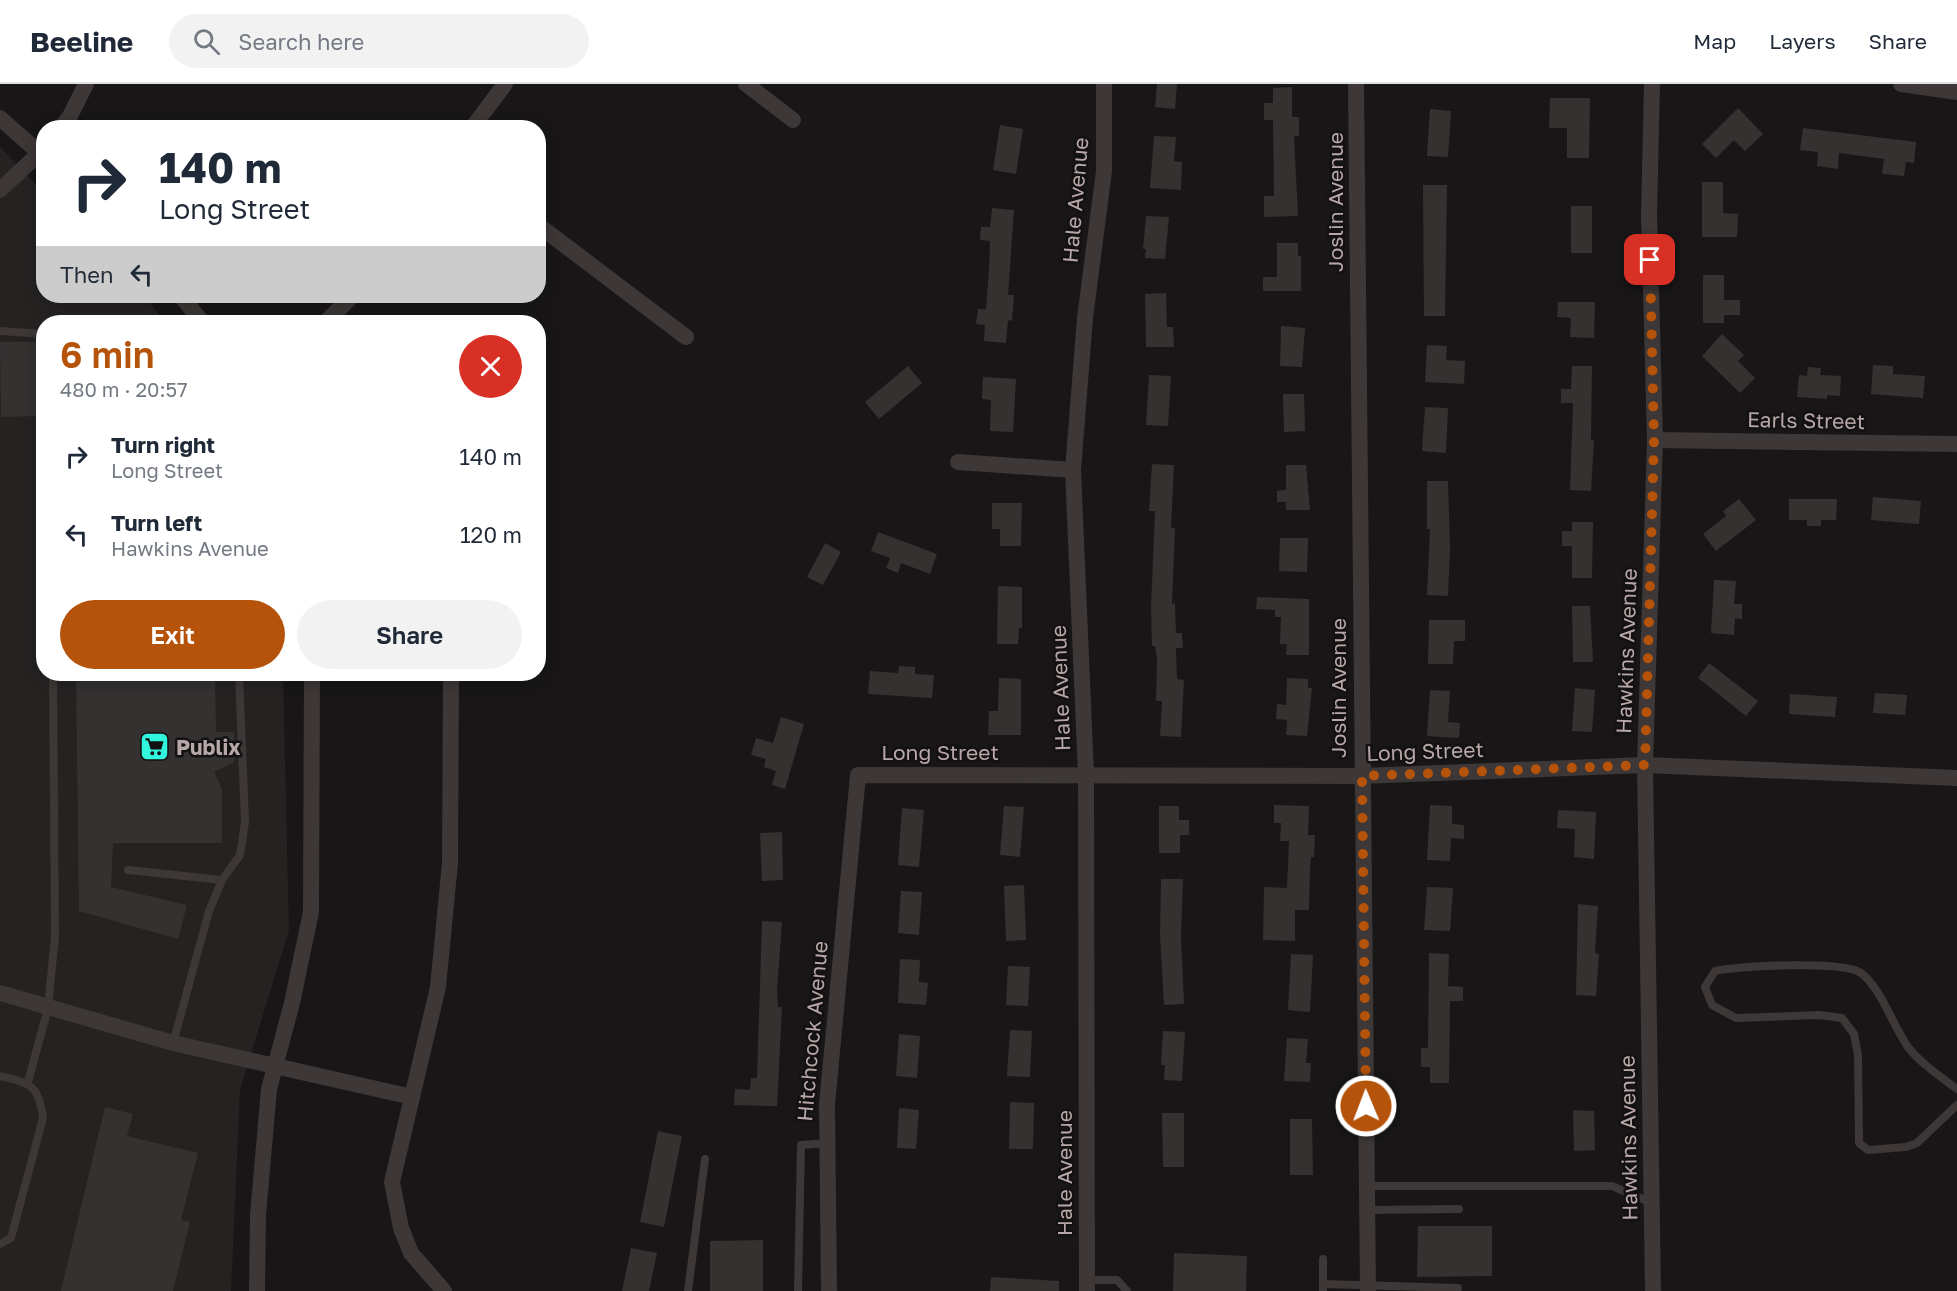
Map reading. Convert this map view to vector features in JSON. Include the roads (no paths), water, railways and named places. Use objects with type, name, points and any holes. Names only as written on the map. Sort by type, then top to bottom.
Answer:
[{"type":"street","points":[[67,120],[86,84]]},
{"type":"street","points":[[478,120],[505,84]]},
{"type":"street","points":[[746,84],[793,120]]},
{"type":"street","name":"Hale Avenue","points":[[1087,1285],[1086,774],[1073,470],[1085,318],[1104,171],[1104,84]]},
{"type":"street","name":"Joslin Avenue","points":[[1356,84],[1368,1288]]},
{"type":"street","name":"Hawkins Avenue","points":[[1652,84],[1649,215],[1654,440],[1645,765],[1653,1291]]},
{"type":"street","points":[[1901,84],[1957,92]]},
{"type":"street","points":[[0,118],[36,148]]},
{"type":"street","points":[[0,190],[36,158]]},
{"type":"street","points":[[546,231],[686,337]]},
{"type":"street","points":[[187,303],[196,315]]},
{"type":"street","name":"Earls Street","points":[[1654,440],[1957,444]]},
{"type":"street","points":[[958,462],[1073,470]]},
{"type":"street","points":[[257,1291],[259,1203],[269,1089],[292,1003],[311,912],[312,681]]},
{"type":"street","points":[[444,1291],[411,1253],[401,1228],[392,1182],[438,987],[450,863],[451,681]]},
{"type":"street","name":"Long Street","points":[[858,775],[1362,776],[1645,765],[1957,778]]},
{"type":"street","name":"Hitchcock Avenue","points":[[829,1291],[826,1105],[858,775]]},
{"type":"street","points":[[0,993],[172,1043],[412,1097]]},
{"type":"lane","points":[[0,331],[36,333]]},
{"type":"lane","points":[[28,1082],[48,1008],[55,936],[53,681]]},
{"type":"lane","points":[[172,1043],[209,911],[222,880],[240,855],[245,822],[239,681]]},
{"type":"lane","points":[[128,870],[222,880]]},
{"type":"lane","points":[[1957,1089],[1910,1049],[1875,988],[1860,972],[1815,965],[1742,966],[1716,971],[1705,987],[1712,1005],[1736,1018],[1819,1015],[1842,1018],[1854,1034],[1858,1055],[1859,1143],[1868,1150],[1906,1147],[1917,1143],[1957,1105]]},
{"type":"lane","points":[[0,1076],[28,1082],[41,1097],[43,1118],[11,1238],[0,1244]]},
{"type":"lane","points":[[798,1291],[801,1144],[827,1143]]},
{"type":"lane","points":[[688,1291],[705,1159]]},
{"type":"lane","points":[[1367,1186],[1612,1186],[1652,1203]]},
{"type":"lane","points":[[1367,1210],[1459,1209]]},
{"type":"lane","points":[[1323,1259],[1323,1288],[1458,1288]]},
{"type":"lane","points":[[1087,1285],[1117,1280],[1127,1291]]},
{"type":"place","name":"Publix","points":[[155,747]]}]
